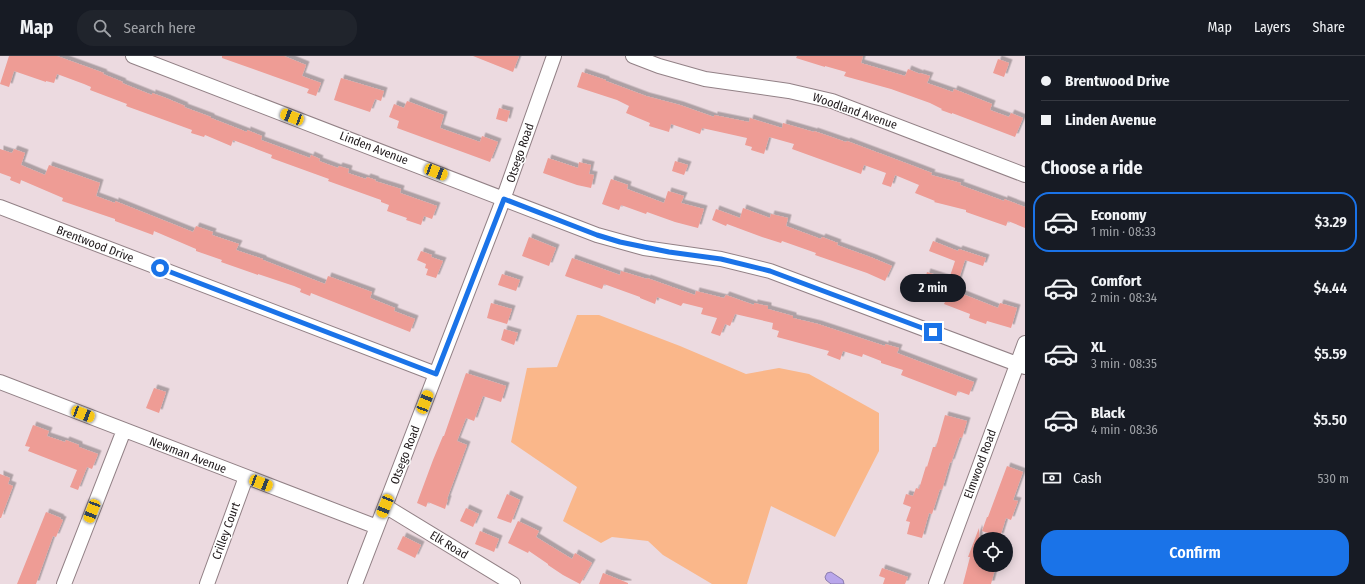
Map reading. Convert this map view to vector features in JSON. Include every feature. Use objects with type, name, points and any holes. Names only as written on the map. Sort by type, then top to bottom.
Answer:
[{"type":"street","name":"Linden Avenue","points":[[133,56],[597,235],[620,242],[669,252],[721,259],[770,271],[1021,366]]},
{"type":"street","name":"Otsego Road","points":[[355,584],[504,199],[554,56]]},
{"type":"street","name":"Woodland Avenue","points":[[633,56],[674,71],[705,79],[789,91],[832,101],[1025,175]]},
{"type":"street","name":"Brentwood Drive","points":[[0,207],[436,374]]},
{"type":"street","name":"Elmwood Road","points":[[936,584],[1021,366],[1025,343]]},
{"type":"street","name":"Newman Avenue","points":[[1,384],[377,527]]},
{"type":"street","points":[[64,584],[124,430]]},
{"type":"street","name":"Crilley Court","points":[[207,584],[246,477]]},
{"type":"street","name":"Elk Road","points":[[385,506],[513,584]]},
{"type":"shaded area","points":[[577,315],[599,315],[680,346],[746,374],[779,368],[809,374],[879,413],[879,451],[835,537],[771,506],[747,584],[712,584],[663,555],[648,541],[612,537],[601,543],[563,521],[577,487],[511,442],[527,368],[557,367]]},
{"type":"shaded area","points":[[831,572],[843,580],[844,584],[831,584],[826,580],[825,577],[827,573]]},
{"type":"building","points":[[9,56],[57,56],[104,73],[103,74],[123,82],[122,83],[152,95],[152,93],[166,98],[211,118],[247,132],[247,130],[262,136],[261,140],[310,158],[311,155],[320,159],[319,161],[338,168],[339,166],[349,169],[348,173],[366,179],[367,177],[401,189],[400,193],[437,206],[432,219],[424,216],[421,225],[406,220],[407,218],[387,211],[389,205],[381,202],[381,200],[271,158],[272,155],[233,140],[231,146],[205,135],[204,137],[191,133],[192,130],[126,106],[127,104],[90,90],[91,87],[57,74],[54,83],[46,82],[14,71],[9,87],[0,84]]},
{"type":"building","points":[[222,56],[284,56],[306,65],[302,76],[321,83],[316,96],[307,93],[309,89],[222,58]]},
{"type":"building","points":[[473,56],[519,56],[513,72]]},
{"type":"building","points":[[797,56],[863,56],[861,63],[905,76],[908,69],[930,76],[927,83],[953,92],[954,89],[992,104],[990,110],[1009,117],[1011,113],[1023,118],[1015,137],[941,110],[942,109],[930,103],[891,89],[844,76],[846,72],[796,58]]},
{"type":"building","points":[[998,59],[1009,63],[1004,77],[993,73]]},
{"type":"building","points":[[582,72],[646,96],[680,105],[714,117],[714,115],[749,122],[750,118],[782,128],[783,123],[814,131],[846,142],[847,141],[932,173],[931,175],[961,183],[960,185],[1025,207],[1025,228],[1008,221],[1006,226],[966,212],[966,210],[934,202],[935,201],[915,193],[919,185],[895,175],[891,187],[882,184],[886,173],[864,165],[861,174],[792,149],[794,144],[769,137],[764,154],[751,150],[752,147],[745,145],[747,138],[702,128],[700,134],[671,124],[669,132],[649,126],[650,123],[626,113],[629,106],[617,100],[577,87]]},
{"type":"building","points":[[341,78],[384,91],[381,101],[375,99],[370,112],[334,100]]},
{"type":"building","points":[[407,101],[444,115],[440,128],[480,142],[482,136],[498,142],[490,162],[397,128],[399,121],[389,117],[394,104],[404,108]]},
{"type":"building","points":[[499,108],[510,111],[507,122],[496,119]]},
{"type":"building","points":[[0,149],[12,153],[14,149],[25,153],[21,165],[45,175],[49,165],[100,183],[96,196],[115,203],[115,201],[193,232],[196,226],[213,232],[212,235],[239,244],[236,250],[263,259],[325,284],[328,276],[372,292],[370,298],[395,308],[394,311],[415,319],[410,332],[311,293],[310,296],[300,292],[301,289],[294,286],[221,262],[222,260],[196,251],[196,249],[154,231],[153,235],[115,221],[115,219],[62,201],[63,198],[21,180],[20,184],[10,180],[11,177],[0,173]]},
{"type":"building","points":[[548,158],[578,168],[579,162],[591,165],[589,174],[594,175],[591,188],[577,185],[543,173]]},
{"type":"building","points":[[675,161],[688,165],[684,175],[672,171]]},
{"type":"building","points":[[611,179],[628,185],[627,189],[664,203],[668,191],[684,196],[681,203],[704,209],[698,228],[647,212],[646,214],[621,205],[619,210],[602,204]]},
{"type":"building","points":[[743,208],[770,218],[771,214],[788,218],[786,226],[821,239],[822,237],[838,243],[837,245],[892,266],[885,281],[782,241],[781,243],[727,224],[726,226],[712,220],[716,209],[740,218]]},
{"type":"building","points":[[529,237],[556,248],[549,266],[522,256]]},
{"type":"building","points":[[933,241],[958,251],[959,249],[986,258],[983,266],[965,260],[955,291],[998,308],[1000,303],[1017,308],[1011,328],[987,321],[986,324],[969,318],[970,314],[944,304],[945,302],[920,295],[927,272],[949,279],[955,261],[929,251]]},
{"type":"building","points":[[421,251],[432,255],[431,257],[443,261],[436,278],[426,275],[428,269],[425,268],[426,264],[417,260]]},
{"type":"building","points":[[572,258],[620,275],[621,271],[647,278],[695,295],[696,291],[724,298],[726,295],[754,305],[754,303],[768,306],[768,309],[793,316],[793,318],[818,324],[885,346],[885,344],[899,348],[897,353],[974,382],[969,395],[958,391],[956,396],[901,375],[903,370],[881,363],[881,361],[863,354],[862,357],[843,351],[840,360],[827,355],[829,351],[777,337],[779,331],[772,329],[773,323],[735,314],[730,326],[725,324],[720,336],[711,333],[717,318],[701,314],[703,308],[683,303],[681,306],[657,297],[655,304],[604,284],[602,289],[565,276]]},
{"type":"building","points":[[502,274],[520,280],[516,291],[498,285]]},
{"type":"building","points":[[491,303],[512,309],[507,324],[487,318]]},
{"type":"building","points":[[504,329],[518,333],[514,345],[501,340]]},
{"type":"building","points":[[466,373],[506,386],[501,402],[483,396],[474,421],[466,418],[457,441],[467,445],[447,499],[445,509],[428,502],[426,507],[417,503],[433,460],[444,436]]},
{"type":"building","points":[[154,388],[166,392],[159,413],[146,408]]},
{"type":"building","points":[[945,415],[967,421],[962,438],[960,437],[951,463],[950,462],[942,490],[940,489],[932,514],[929,513],[922,538],[907,534],[910,522],[906,521],[911,507],[903,504],[906,494],[913,496],[916,488],[919,489],[933,447],[936,447]]},
{"type":"building","points":[[33,425],[49,431],[47,436],[65,442],[66,440],[79,445],[79,447],[98,454],[92,469],[87,467],[78,490],[70,487],[77,470],[28,451],[30,447],[25,446]]},
{"type":"building","points":[[1007,466],[1023,472],[1013,500],[1018,501],[1011,520],[1006,518],[1002,532],[982,531]]},
{"type":"building","points":[[0,474],[10,478],[8,484],[13,486],[1,518],[0,518]]},
{"type":"building","points":[[507,494],[520,500],[511,523],[497,518]]},
{"type":"building","points":[[466,508],[479,514],[473,527],[460,521]]},
{"type":"building","points":[[46,512],[63,520],[56,537],[53,536],[36,584],[17,584]]},
{"type":"building","points":[[518,521],[539,531],[536,537],[572,559],[575,553],[592,563],[580,584],[563,575],[529,551],[528,553],[508,543]]},
{"type":"building","points":[[480,531],[499,539],[494,552],[475,544]]},
{"type":"building","points":[[403,536],[421,545],[415,558],[397,549]]},
{"type":"building","points":[[973,544],[973,572],[994,572],[991,584],[963,584],[970,557],[968,557]]},
{"type":"building","points":[[882,568],[908,577],[905,584],[883,584],[885,578],[879,576]]},
{"type":"building","points":[[603,573],[628,583],[628,584],[599,584]]},
{"type":"route","points":[[160,268],[436,374],[504,199],[597,235],[620,242],[644,248],[747,264],[770,271],[933,332]]}]
